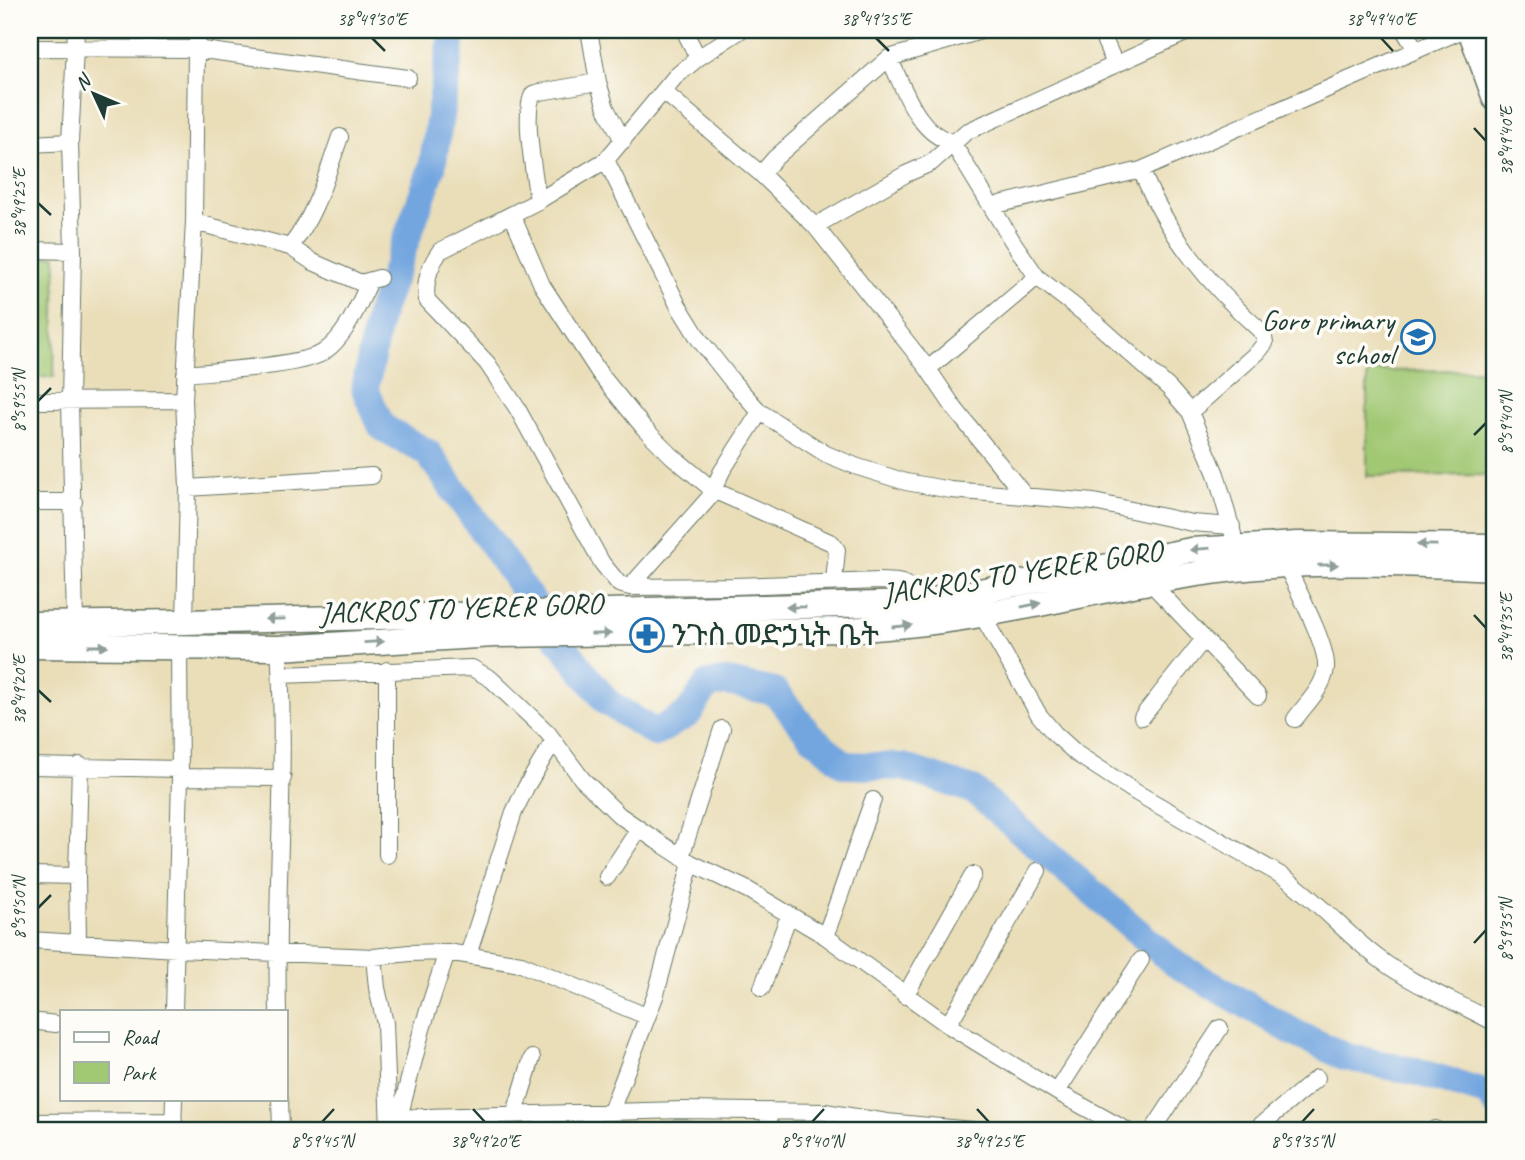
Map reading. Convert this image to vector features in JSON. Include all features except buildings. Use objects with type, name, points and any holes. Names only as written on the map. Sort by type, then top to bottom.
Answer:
[{"type":"main road","points":[[1470,30],[1495,99]]},
{"type":"main road","points":[[1485,30],[1495,54]]},
{"type":"main road","points":[[30,646],[182,634],[237,620],[918,603],[1191,550],[1234,537],[1297,544],[1495,546]]},
{"type":"main road","name":"JACKROS TO YERER GORO","points":[[182,634],[279,648],[494,635],[849,630],[973,617],[1234,569],[1365,564],[1495,568]]},
{"type":"main road","points":[[30,624],[75,623],[182,634]]},
{"type":"street","points":[[75,623],[70,142],[76,30]]},
{"type":"street","points":[[174,1010],[188,488],[184,400],[194,222],[196,49],[199,30]]},
{"type":"street","points":[[589,30],[598,82],[606,108],[623,141]]},
{"type":"street","points":[[684,30],[698,58]]},
{"type":"street","points":[[741,30],[698,58],[675,77],[606,160],[538,201],[440,251],[431,264],[425,289],[427,300],[487,363],[534,436],[602,563],[619,584],[630,587],[903,582],[912,587],[918,603]]},
{"type":"street","points":[[761,174],[775,158],[889,58],[961,34],[984,30]]},
{"type":"street","points":[[1100,30],[1115,64]]},
{"type":"street","points":[[815,226],[906,174],[931,163],[966,132],[1192,30]]},
{"type":"street","points":[[1404,30],[1416,50]]},
{"type":"street","points":[[992,206],[1141,170],[1463,30]]},
{"type":"street","points":[[30,48],[196,49],[408,78]]},
{"type":"street","points":[[889,58],[920,120],[937,138],[952,142],[1037,277],[1104,330],[1169,388],[1190,412],[1216,474],[1234,537]]},
{"type":"street","points":[[538,201],[528,115],[533,94],[598,82]]},
{"type":"street","points":[[664,92],[761,174],[815,226],[1025,496]]},
{"type":"street","points":[[290,247],[316,207],[340,137]]},
{"type":"street","points":[[30,144],[70,142]]},
{"type":"street","points":[[606,160],[692,327],[732,382],[760,412],[826,454],[906,482],[951,490],[1094,502],[1192,523],[1234,537]]},
{"type":"street","points":[[1141,170],[1166,221],[1202,273],[1263,333],[1265,342],[1258,352],[1190,412]]},
{"type":"street","points":[[512,215],[542,285],[600,374],[654,437],[713,491],[832,543],[837,550],[835,582]]},
{"type":"street","points":[[186,374],[297,360],[325,352],[341,334],[374,280],[361,284],[290,247],[194,222]]},
{"type":"street","points":[[30,250],[73,251]]},
{"type":"street","points":[[928,369],[1037,277]]},
{"type":"street","points":[[30,401],[184,400]]},
{"type":"street","points":[[630,587],[700,510],[760,412]]},
{"type":"street","points":[[188,488],[372,476]]},
{"type":"street","points":[[30,502],[74,502]]},
{"type":"street","points":[[1286,565],[1323,651],[1326,667],[1318,689],[1295,719]]},
{"type":"street","points":[[1151,583],[1258,696]]},
{"type":"street","points":[[973,617],[1039,715],[1077,754],[1137,793],[1302,889],[1377,957],[1402,975],[1495,1023]]},
{"type":"street","points":[[1142,717],[1204,639]]},
{"type":"street","points":[[278,1010],[276,954],[283,778],[279,648]]},
{"type":"street","points":[[280,675],[472,668],[491,679],[548,733],[582,779],[619,815],[686,860],[748,890],[825,936],[948,1025],[1056,1092],[1126,1130]]},
{"type":"street","points":[[387,670],[387,855]]},
{"type":"street","points":[[611,1111],[656,994],[686,860],[722,729]]},
{"type":"street","points":[[468,955],[514,812],[554,742]]},
{"type":"street","points":[[78,942],[80,765]]},
{"type":"street","points":[[30,766],[80,765],[283,778]]},
{"type":"street","points":[[825,936],[873,800]]},
{"type":"street","points":[[607,877],[639,829]]},
{"type":"street","points":[[948,1025],[1038,871]]},
{"type":"street","points":[[30,874],[77,876]]},
{"type":"street","points":[[905,996],[973,875]]},
{"type":"street","points":[[762,988],[789,915]]},
{"type":"street","points":[[30,940],[374,957],[447,951],[522,964],[646,1016]]},
{"type":"street","points":[[392,1122],[447,951]]},
{"type":"street","points":[[374,957],[377,988],[386,1023],[392,1122]]},
{"type":"street","points":[[1056,1092],[1142,960]]},
{"type":"street","points":[[30,1021],[56,1024]]},
{"type":"street","points":[[1153,1130],[1220,1028]]},
{"type":"street","points":[[515,1113],[532,1058]]},
{"type":"street","points":[[1255,1130],[1317,1078]]},
{"type":"street","points":[[30,1122],[174,1126],[174,1100]]},
{"type":"street","points":[[280,1100],[281,1130]]},
{"type":"street","points":[[392,1122],[515,1113],[768,1111],[825,1112],[887,1122],[972,1130]]},
{"type":"street","points":[[768,1111],[769,1130]]},
{"type":"green space","points":[[30,256],[56,256],[54,377],[30,377]]},
{"type":"green space","points":[[1495,370],[1495,475],[1367,476],[1367,371]]},
{"type":"waterway","points":[[453,30],[432,168],[379,316],[365,389],[382,427],[428,453],[559,640],[607,702],[655,733],[688,714],[708,684],[727,682],[775,692],[809,734],[845,765],[903,767],[973,790],[1174,963],[1297,1034],[1346,1057],[1418,1072],[1490,1094],[1495,1103]]},
{"type":"place","name":"Goro primary school","points":[[1418,337]]},
{"type":"place","name":"ንጉስ መድኃኒት ቤት","points":[[647,635]]}]
